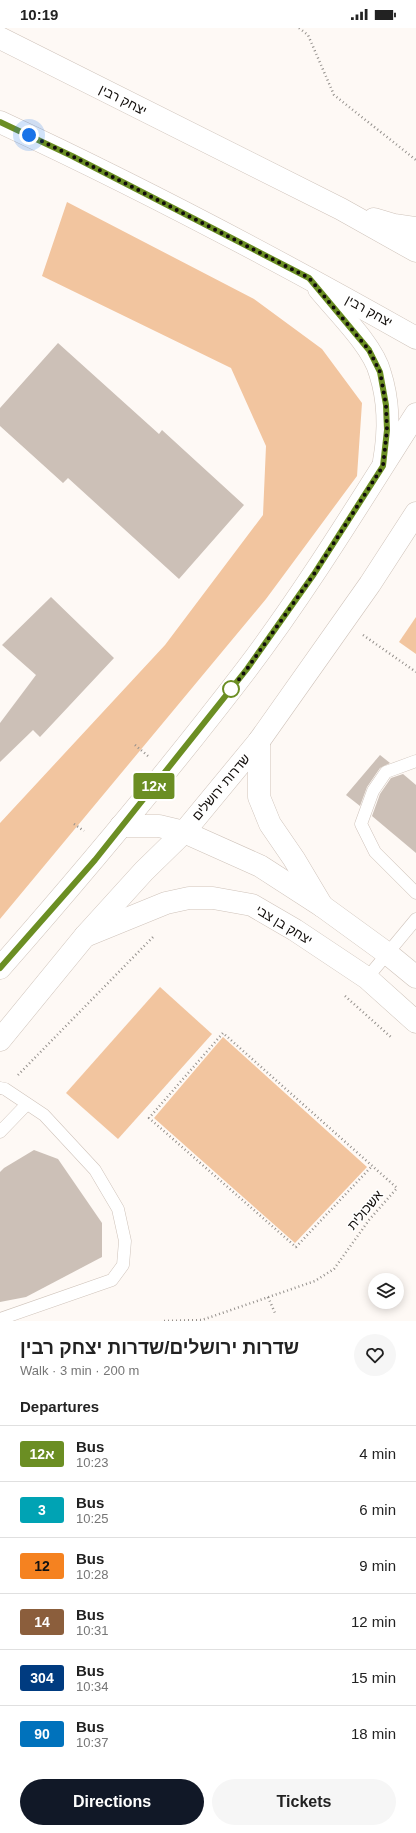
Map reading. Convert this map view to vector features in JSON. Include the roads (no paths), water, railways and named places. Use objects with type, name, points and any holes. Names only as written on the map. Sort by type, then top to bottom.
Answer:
[{"type":"main road","name":"יצחק רבין","points":[[0,38],[341,209],[416,251]]},
{"type":"main road","name":"יצחק רבין","points":[[0,122],[72,156],[309,278],[416,338]]},
{"type":"main road","points":[[341,209],[394,225],[416,228]]},
{"type":"main road","points":[[309,278],[369,350],[380,372],[386,405],[387,430],[383,466]]},
{"type":"main road","points":[[0,968],[95,860],[247,669],[314,574],[416,414]]},
{"type":"main road","name":"שדרות ירושלים","points":[[0,1040],[86,936],[144,871],[184,832],[259,741],[370,584],[416,513]]},
{"type":"main road","points":[[370,584],[416,535]]},
{"type":"main road","points":[[259,741],[259,797],[270,824],[294,859],[322,906]]},
{"type":"main road","points":[[121,826],[159,826],[184,832],[260,866],[322,906],[388,954],[416,977]]},
{"type":"main road","name":"יצחק בן צבי","points":[[86,936],[166,903],[189,898],[213,898],[252,905],[295,930],[368,978],[416,1022]]},
{"type":"lane","points":[[416,761],[386,772],[373,791],[361,824],[375,852],[416,894]]},
{"type":"lane","points":[[368,978],[416,919]]},
{"type":"lane","points":[[0,1319],[112,1280],[123,1265],[125,1241],[118,1209],[95,1170],[44,1115],[2,1088]]},
{"type":"lane","points":[[0,1132],[28,1104]]}]
